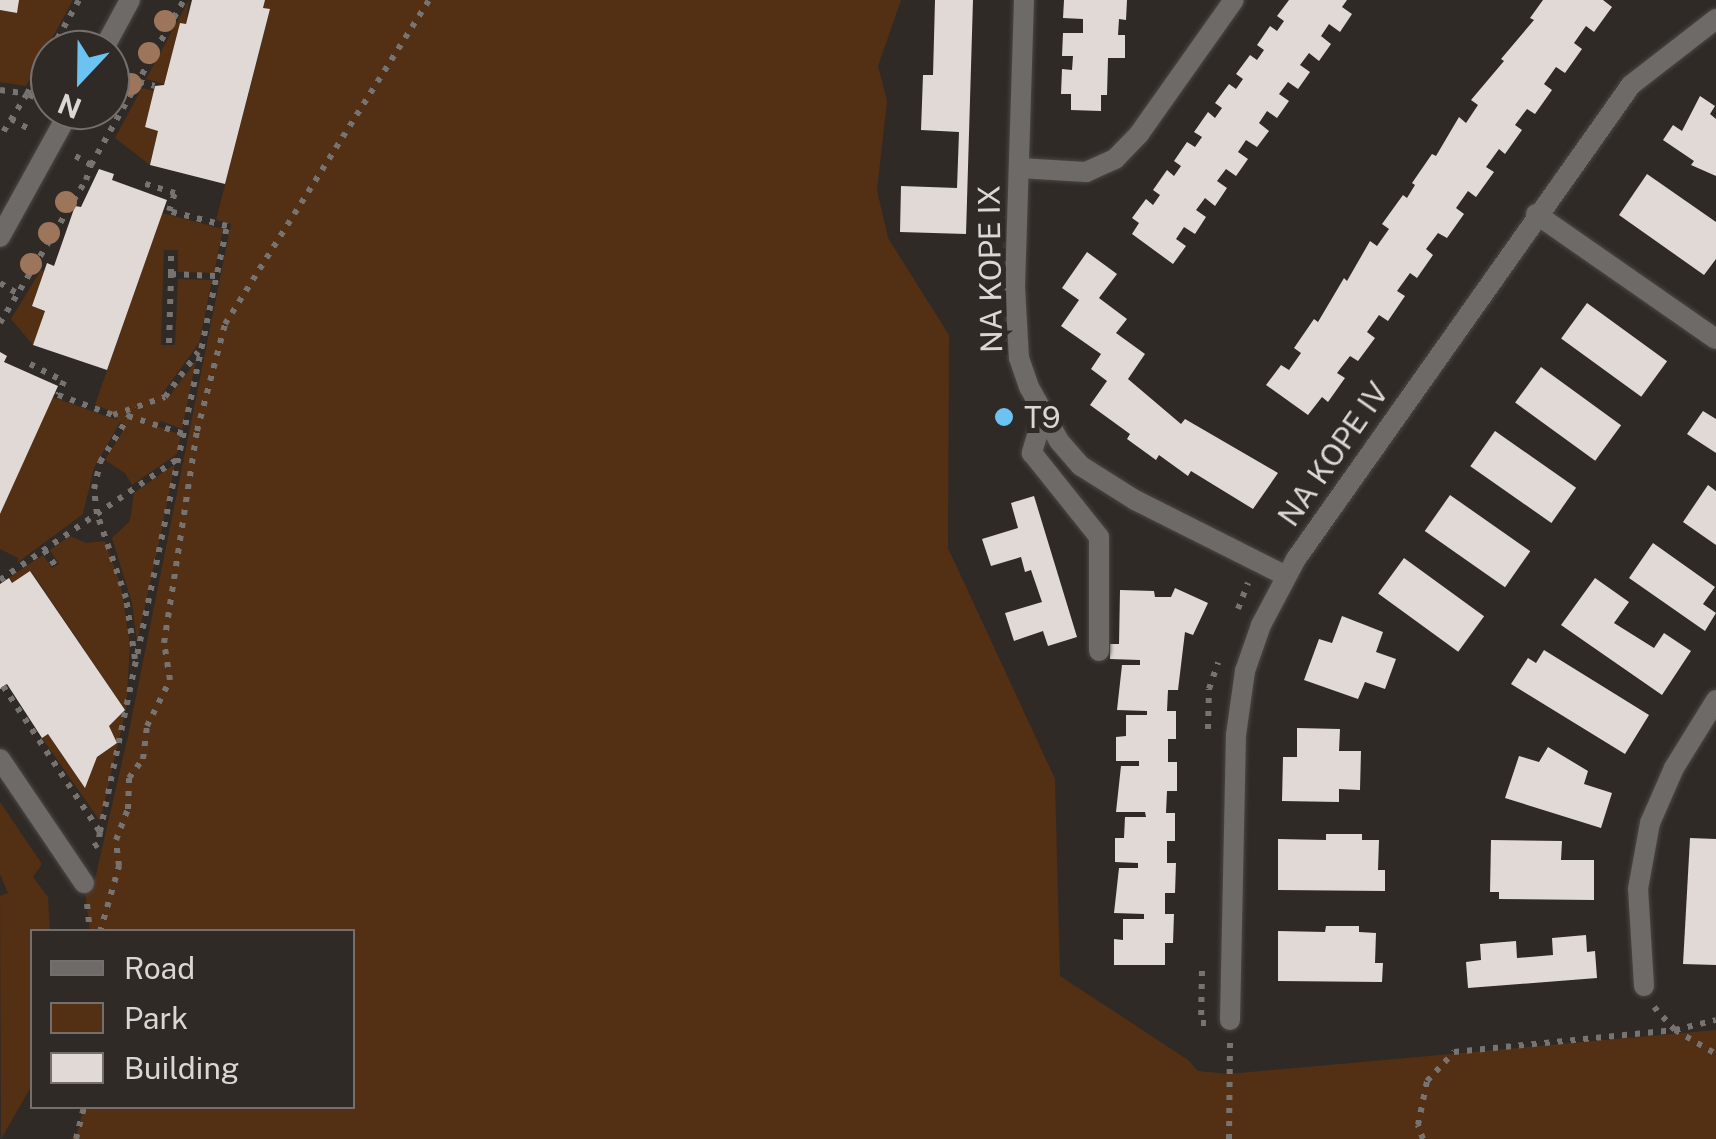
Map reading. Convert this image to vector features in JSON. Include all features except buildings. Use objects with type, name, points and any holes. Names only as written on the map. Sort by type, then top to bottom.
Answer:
[{"type":"street","points":[[114,30],[130,0]]},
{"type":"street","name":"NA KOPE IX","points":[[1024,0],[1017,340],[1019,358],[1043,416],[1081,466],[1106,483],[1286,576]]},
{"type":"street","points":[[1019,168],[1086,172],[1115,160],[1234,0]]},
{"type":"street","name":"NA KOPE IV","points":[[1230,1020],[1232,800],[1238,704],[1253,646],[1286,576],[1536,214],[1631,84],[1716,18]]},
{"type":"street","points":[[0,237],[59,130]]},
{"type":"street","points":[[1536,214],[1716,339]]},
{"type":"street","points":[[1043,416],[1032,454],[1099,537],[1099,651]]},
{"type":"street","points":[[1644,986],[1638,937],[1642,855],[1660,795],[1716,700]]},
{"type":"street","points":[[0,758],[84,883]]},
{"type":"path","points":[[63,30],[79,0]]},
{"type":"path","points":[[0,323],[20,295],[184,0]]},
{"type":"path","points":[[101,929],[119,866],[116,840],[128,809],[129,778],[143,759],[148,726],[170,680],[164,643],[197,431],[226,324],[429,0]]},
{"type":"path","points":[[139,82],[155,86]]},
{"type":"path","points":[[0,137],[30,87]]},
{"type":"path","points":[[0,90],[30,96]]},
{"type":"path","points":[[12,119],[91,165]]},
{"type":"path","points":[[70,862],[98,844],[227,226],[169,211],[175,193],[140,182]]},
{"type":"path","points":[[169,343],[171,251]]},
{"type":"path","points":[[171,274],[216,276]]},
{"type":"path","points":[[0,283],[20,295]]},
{"type":"path","points":[[30,364],[64,381],[58,395],[113,415],[165,396],[202,347]]},
{"type":"path","points":[[134,678],[132,624],[113,552],[97,514],[94,489],[98,468],[135,407]]},
{"type":"path","points":[[119,413],[184,434]]},
{"type":"path","points":[[0,580],[180,456]]},
{"type":"path","points":[[44,550],[55,564]]},
{"type":"path","points":[[3,686],[100,832]]},
{"type":"path","points":[[1644,986],[1654,1008],[1675,1030],[1716,1054]]},
{"type":"path","points":[[1201,1023],[1230,1020]]},
{"type":"path","points":[[1423,1139],[1418,1126],[1427,1081],[1454,1052],[1675,1030],[1716,1020]]},
{"type":"path","points":[[1229,1074],[1229,1139]]},
{"type":"path","points":[[76,1139],[83,1109]]},
{"type":"green space","points":[[19,0],[73,0],[57,30],[30,30],[30,79],[26,86],[0,82],[0,10],[16,13]]},
{"type":"green space","points":[[189,0],[186,24],[180,24],[164,84],[146,79]]},
{"type":"green space","points":[[265,0],[901,0],[878,66],[887,101],[877,190],[888,238],[949,335],[948,548],[1055,779],[1060,976],[1188,1060],[1198,1071],[1229,1074],[1716,1030],[1716,1139],[71,1139],[76,1136],[83,1109],[355,1109],[355,929],[90,929],[84,883],[95,879],[128,736],[231,224],[216,220],[270,10],[263,8]]},
{"type":"green space","points":[[142,88],[154,91],[145,126],[158,131],[150,165],[115,138],[119,130],[130,130],[130,110]]},
{"type":"green space","points":[[162,213],[223,229],[214,273],[178,272],[178,250],[164,250],[161,345],[175,345],[178,279],[212,280],[199,343],[162,394],[168,398],[196,361],[182,429],[161,421],[157,426],[181,435],[177,454],[132,485],[125,473],[105,460],[126,426],[120,422],[94,468],[83,514],[17,563],[18,558],[0,549],[0,514],[52,397],[117,420],[109,410],[95,405]]},
{"type":"green space","points":[[41,270],[44,271],[32,306],[45,311],[33,345],[11,319]]},
{"type":"green space","points":[[175,464],[137,642],[132,603],[112,538],[130,521],[134,493]]},
{"type":"green space","points":[[70,536],[86,543],[105,541],[121,586],[130,645],[126,710],[100,821],[42,738],[48,734],[85,787],[97,757],[117,743],[109,726],[125,710],[31,571],[12,583],[9,578],[43,555],[52,568],[59,564],[50,550]]},
{"type":"green space","points":[[0,802],[42,864],[33,877],[48,897],[50,929],[30,929],[30,1088],[1,1139],[0,896],[8,893],[0,874]]},
{"type":"place","name":"T9","points":[[1004,417]]}]
